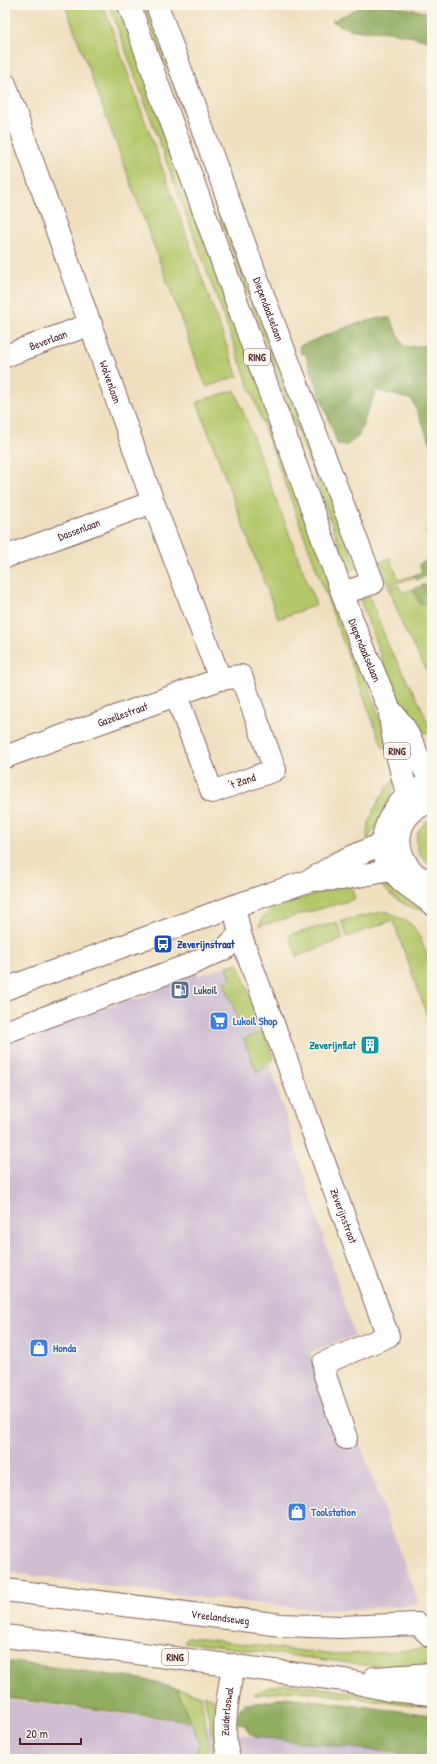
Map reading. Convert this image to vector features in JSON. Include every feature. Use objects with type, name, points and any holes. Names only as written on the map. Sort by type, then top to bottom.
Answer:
[{"type":"street","name":"Diependaalselaan","points":[[130,5],[343,593],[389,708],[404,727],[432,784]]},
{"type":"street","name":"Diependaalselaan","points":[[157,5],[266,303],[373,582],[343,593]]},
{"type":"street","name":"Wolvenlaan","points":[[5,84],[153,502],[220,679]]},
{"type":"street","name":"Beverlaan","points":[[5,356],[91,324]]},
{"type":"street","name":"Dassenlaan","points":[[5,557],[153,502]]},
{"type":"street","name":"Gazellestraat","points":[[5,757],[220,679],[241,676]]},
{"type":"street","name":"'t Zand","points":[[176,695],[212,792],[275,770],[241,676]]},
{"type":"street","name":"Diependaalselaan","points":[[389,708],[391,731],[409,804]]},
{"type":"street","name":"RING","points":[[430,895],[400,880],[400,870],[404,862],[400,853],[399,835],[409,804],[423,786],[432,784]]},
{"type":"street","name":"RING","points":[[400,870],[384,854],[383,843],[388,819],[399,803],[409,804],[416,808],[432,802]]},
{"type":"street","points":[[5,989],[234,906],[311,880],[336,864],[383,843]]},
{"type":"street","points":[[311,880],[342,879],[400,870]]},
{"type":"street","name":"Zeverijnstraat","points":[[234,906],[240,934],[388,1336],[324,1363],[325,1375],[346,1438]]},
{"type":"street","points":[[5,1032],[189,965],[226,948],[240,934]]},
{"type":"street","name":"Vreelandseweg","points":[[5,1590],[281,1625],[340,1627],[418,1624],[432,1637]]},
{"type":"street","name":"RING","points":[[5,1636],[344,1680],[389,1690],[432,1694]]},
{"type":"street","name":"Zuiderloswal","points":[[229,1759],[225,1736],[233,1665]]},
{"type":"street","name":"RING","points":[[344,1680],[432,1674]]},
{"type":"shaded area","points":[[238,962],[354,1336],[310,1352],[334,1421],[349,1415],[419,1604],[344,1610],[291,1607],[163,1593],[5,1572],[5,1045],[131,998],[136,1000],[151,994],[149,987],[195,970],[198,976]]},
{"type":"shaded area","points":[[5,1700],[190,1722],[247,1736],[432,1757],[432,1759],[5,1759]]},
{"type":"green space","points":[[65,5],[103,5],[238,377],[206,387]]},
{"type":"green space","points":[[109,5],[120,5],[342,611],[390,747],[383,748]]},
{"type":"green space","points":[[143,5],[152,5],[357,568],[349,571],[217,209],[194,140]]},
{"type":"green space","points":[[365,5],[385,5],[432,13],[432,42],[396,33],[349,29],[332,21]]},
{"type":"green space","points":[[379,318],[390,318],[404,347],[432,345],[432,446],[412,400],[376,390],[358,437],[347,445],[338,445],[305,353],[301,354],[299,346],[355,324]]},
{"type":"green space","points":[[235,390],[316,605],[278,619],[197,402]]},
{"type":"green space","points":[[432,521],[432,547],[426,531]]},
{"type":"green space","points":[[390,558],[399,580],[414,575],[415,577],[388,586],[380,562]]},
{"type":"green space","points":[[432,558],[432,574],[416,580],[414,575],[422,572],[419,564]]},
{"type":"green space","points":[[432,582],[432,601],[421,605],[413,589]]},
{"type":"green space","points":[[399,586],[402,593],[413,589],[421,605],[432,601],[432,680],[404,629],[389,588]]},
{"type":"green space","points":[[369,595],[389,647],[420,704],[431,731],[414,736],[400,708],[360,599]]},
{"type":"green space","points":[[395,778],[392,793],[385,810],[377,826],[367,839],[367,831],[372,814],[380,798]]},
{"type":"green space","points":[[432,819],[432,865],[425,861],[420,855],[416,842],[420,828]]},
{"type":"green space","points":[[378,880],[390,885],[428,911],[413,908],[399,901],[382,886]]},
{"type":"green space","points":[[350,883],[355,899],[259,926],[263,917],[275,907]]},
{"type":"green space","points":[[386,911],[411,924],[419,935],[432,968],[432,1029],[393,920],[347,937],[341,921]]},
{"type":"green space","points":[[337,922],[343,939],[297,956],[289,935]]},
{"type":"green space","points":[[238,963],[258,1018],[240,1025],[224,982],[231,979],[227,966]]},
{"type":"green space","points":[[263,1032],[274,1059],[257,1073],[244,1039]]},
{"type":"green space","points":[[187,1637],[327,1654],[375,1653],[432,1648],[432,1668],[373,1666],[184,1642]]},
{"type":"green space","points":[[5,1661],[142,1679],[177,1689],[190,1721],[5,1698]]},
{"type":"green space","points":[[284,1684],[432,1701],[432,1707],[291,1690],[260,1695],[254,1694],[267,1688]]},
{"type":"green space","points":[[177,1689],[201,1695],[210,1759],[195,1759],[199,1743],[191,1720],[190,1721]]},
{"type":"green space","points":[[204,1695],[213,1699],[217,1707],[215,1738],[217,1759],[214,1759],[210,1724]]},
{"type":"green space","points":[[286,1697],[432,1715],[432,1757],[256,1737],[249,1733],[244,1724],[237,1723],[240,1709],[245,1704],[267,1702]]},
{"type":"place","name":"Zeverijnstraat","points":[[163,944]]},
{"type":"place","name":"Lukoil","points":[[180,990]]},
{"type":"place","name":"Lukoil Shop","points":[[219,1021]]},
{"type":"place","name":"Zeverijnflat","points":[[370,1045]]},
{"type":"place","name":"Honda","points":[[39,1348]]},
{"type":"place","name":"Toolstation","points":[[297,1512]]}]
